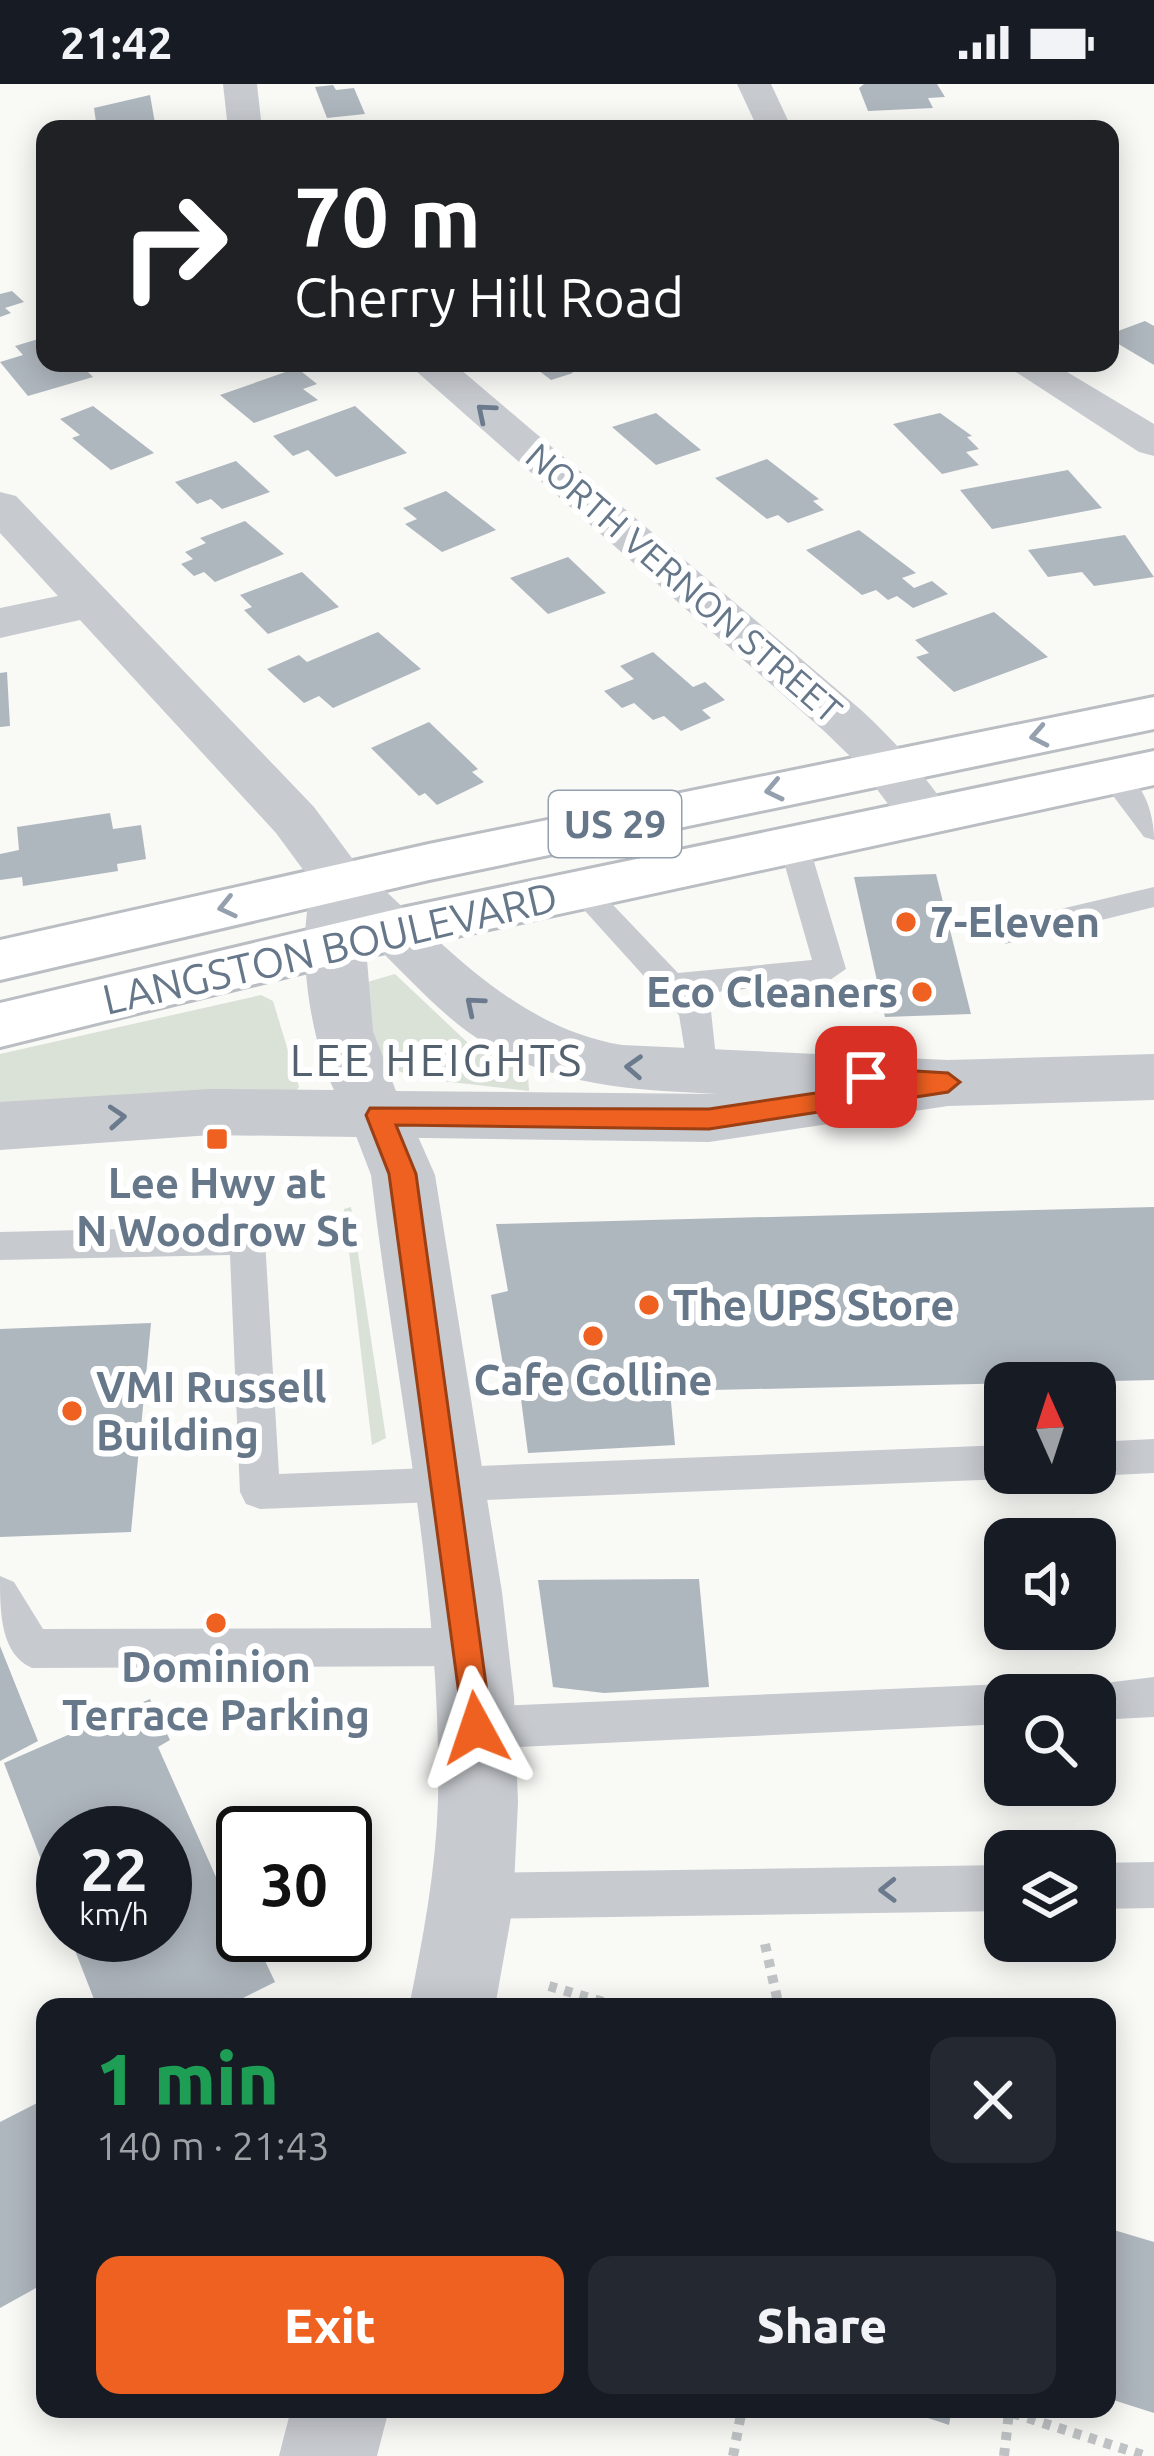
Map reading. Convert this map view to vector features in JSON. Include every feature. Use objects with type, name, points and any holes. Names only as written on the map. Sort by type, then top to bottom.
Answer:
[{"type":"main road","name":"LANGSTON BOULEVARD","points":[[0,960],[341,881],[1154,713]]},
{"type":"main road","name":"LANGSTON BOULEVARD","points":[[0,1025],[397,929],[1133,773]]},
{"type":"street","points":[[240,84],[244,120]]},
{"type":"street","points":[[754,84],[771,120]]},
{"type":"street","name":"NORTH VERNON STREET","points":[[438,372],[842,720],[888,766],[926,817]]},
{"type":"street","points":[[1038,372],[1154,443]]},
{"type":"street","points":[[0,506],[295,820],[341,881],[469,1001],[538,1046],[597,1064],[948,1082],[1154,1077]]},
{"type":"street","points":[[0,623],[94,603]]},
{"type":"street","points":[[341,881],[332,982],[357,1074],[403,1174],[469,1647],[476,1728],[476,1896],[460,1998]]},
{"type":"street","points":[[0,1126],[211,1112],[709,1119],[948,1082]]},
{"type":"street","points":[[328,2456],[338,2418]]},
{"type":"lane","points":[[1133,773],[1154,830]]},
{"type":"lane","points":[[670,985],[830,969],[794,845]]},
{"type":"lane","points":[[582,890],[695,1011],[701,1067]]},
{"type":"lane","points":[[1005,933],[1154,897]]},
{"type":"lane","points":[[0,1246],[247,1240],[260,1492],[984,1463]]},
{"type":"lane","points":[[1116,1458],[1154,1456]]},
{"type":"lane","points":[[0,1595],[32,1649],[469,1647]]},
{"type":"lane","points":[[1116,1699],[1154,1697]]},
{"type":"lane","points":[[476,1728],[984,1705]]},
{"type":"lane","points":[[1116,1886],[1154,1885]]},
{"type":"lane","points":[[476,1896],[984,1888]]},
{"type":"path","points":[[764,1939],[777,1998]]},
{"type":"path","points":[[549,1986],[590,1998]]},
{"type":"path","points":[[733,2456],[740,2418]]},
{"type":"path","points":[[1004,2456],[1007,2418]]},
{"type":"path","points":[[1032,2418],[1146,2456]]},
{"type":"shaded area","points":[[395,974],[468,1043],[528,1075],[529,1091],[415,1078],[385,1065],[357,985]]},
{"type":"shaded area","points":[[261,995],[273,1001],[299,1087],[291,1098],[0,1113],[0,1054]]},
{"type":"shaded area","points":[[351,1207],[386,1438],[372,1445],[344,1209]]},
{"type":"building","points":[[864,84],[937,84],[945,97],[928,98],[933,108],[868,111],[859,88]]},
{"type":"building","points":[[333,85],[336,90],[354,88],[365,114],[327,118],[315,87]]},
{"type":"building","points":[[150,95],[154,120],[96,120],[94,108]]},
{"type":"building","points":[[12,291],[24,302],[5,308],[11,313],[0,317],[0,294]]},
{"type":"building","points":[[1145,321],[1154,326],[1154,365],[1119,344],[1119,331]]},
{"type":"building","points":[[36,340],[36,372],[88,372],[93,377],[28,396],[0,362],[23,355],[15,346]]},
{"type":"building","points":[[286,372],[302,372],[317,384],[303,389],[318,400],[254,423],[220,395]]},
{"type":"building","points":[[541,372],[573,373],[551,380]]},
{"type":"building","points":[[93,406],[154,453],[111,470],[72,438],[80,435],[60,419]]},
{"type":"building","points":[[355,406],[407,453],[336,477],[308,450],[293,456],[273,436]]},
{"type":"building","points":[[656,413],[701,450],[656,465],[612,427]]},
{"type":"building","points":[[940,413],[972,436],[967,437],[979,449],[966,452],[979,465],[942,474],[893,424]]},
{"type":"building","points":[[767,459],[819,499],[813,501],[824,510],[788,523],[778,515],[767,519],[715,478]]},
{"type":"building","points":[[236,461],[270,492],[222,509],[211,499],[197,504],[175,482]]},
{"type":"building","points":[[1068,470],[1102,508],[992,529],[960,490]]},
{"type":"building","points":[[446,491],[496,530],[442,552],[405,524],[417,519],[403,508]]},
{"type":"building","points":[[245,521],[284,554],[215,582],[204,572],[194,576],[181,564],[193,559],[185,552],[206,543],[200,538]]},
{"type":"building","points":[[859,530],[916,573],[902,578],[914,588],[932,581],[948,594],[913,608],[897,596],[888,600],[876,590],[862,595],[806,550]]},
{"type":"building","points":[[1125,535],[1154,577],[1094,586],[1082,572],[1048,577],[1028,550]]},
{"type":"building","points":[[568,557],[606,593],[548,614],[510,578]]},
{"type":"building","points":[[302,572],[339,607],[268,634],[244,610],[252,607],[240,595]]},
{"type":"building","points":[[994,612],[1048,657],[954,692],[916,657],[929,653],[915,640]]},
{"type":"building","points":[[378,632],[421,669],[333,708],[319,696],[304,703],[267,669],[299,655],[307,662]]},
{"type":"building","points":[[653,652],[693,687],[705,682],[725,700],[702,710],[711,718],[681,731],[664,716],[653,720],[634,703],[622,708],[604,691],[634,679],[620,666]]},
{"type":"building","points":[[7,672],[10,726],[0,727],[0,673]]},
{"type":"building","points":[[429,722],[478,769],[472,772],[484,782],[437,805],[425,793],[419,796],[371,748]]},
{"type":"building","points":[[110,813],[113,829],[141,825],[146,859],[117,864],[118,871],[23,886],[22,877],[0,880],[0,854],[19,850],[17,827]]},
{"type":"building","name":"7-Eleven","points":[[936,874],[971,1014],[885,1017],[854,877]]},
{"type":"building","points":[[1154,1207],[1154,1380],[1116,1381],[1116,1362],[984,1362],[984,1384],[670,1391],[675,1445],[528,1453],[521,1399],[509,1400],[491,1295],[508,1291],[496,1224]]},
{"type":"building","name":"VMI Russell Building","points":[[151,1323],[131,1532],[0,1537],[0,1329]]},
{"type":"building","points":[[699,1579],[709,1687],[604,1693],[553,1687],[538,1580]]},
{"type":"building","points":[[0,1646],[38,1741],[0,1761]]},
{"type":"building","points":[[150,1699],[170,1740],[158,1747],[184,1806],[36,1806],[36,1847],[4,1763]]},
{"type":"building","points":[[192,1823],[216,1877],[216,1962],[266,1962],[275,1982],[243,1998],[94,1998],[80,1962],[192,1962]]},
{"type":"building","points":[[36,2104],[36,2288],[0,2308],[0,2122]]},
{"type":"building","points":[[1116,2231],[1154,2242],[1154,2413],[1116,2401]]},
{"type":"place","name":"7-Eleven","points":[[906,922]]},
{"type":"place","name":"Eco Cleaners","points":[[922,992]]},
{"type":"place","name":"Lee Hwy at N Woodrow St","points":[[217,1139]]},
{"type":"place","name":"The UPS Store","points":[[649,1305]]},
{"type":"place","name":"Cafe Colline","points":[[593,1336]]},
{"type":"place","name":"VMI Russell Building","points":[[72,1411]]},
{"type":"place","name":"Dominion Terrace Parking","points":[[216,1623]]},
{"type":"district","name":"LEE HEIGHTS","points":[[437,1060]]},
{"type":"route","points":[[476,1728],[469,1647],[403,1174],[379,1115],[709,1119],[948,1082],[866,1077]]}]
